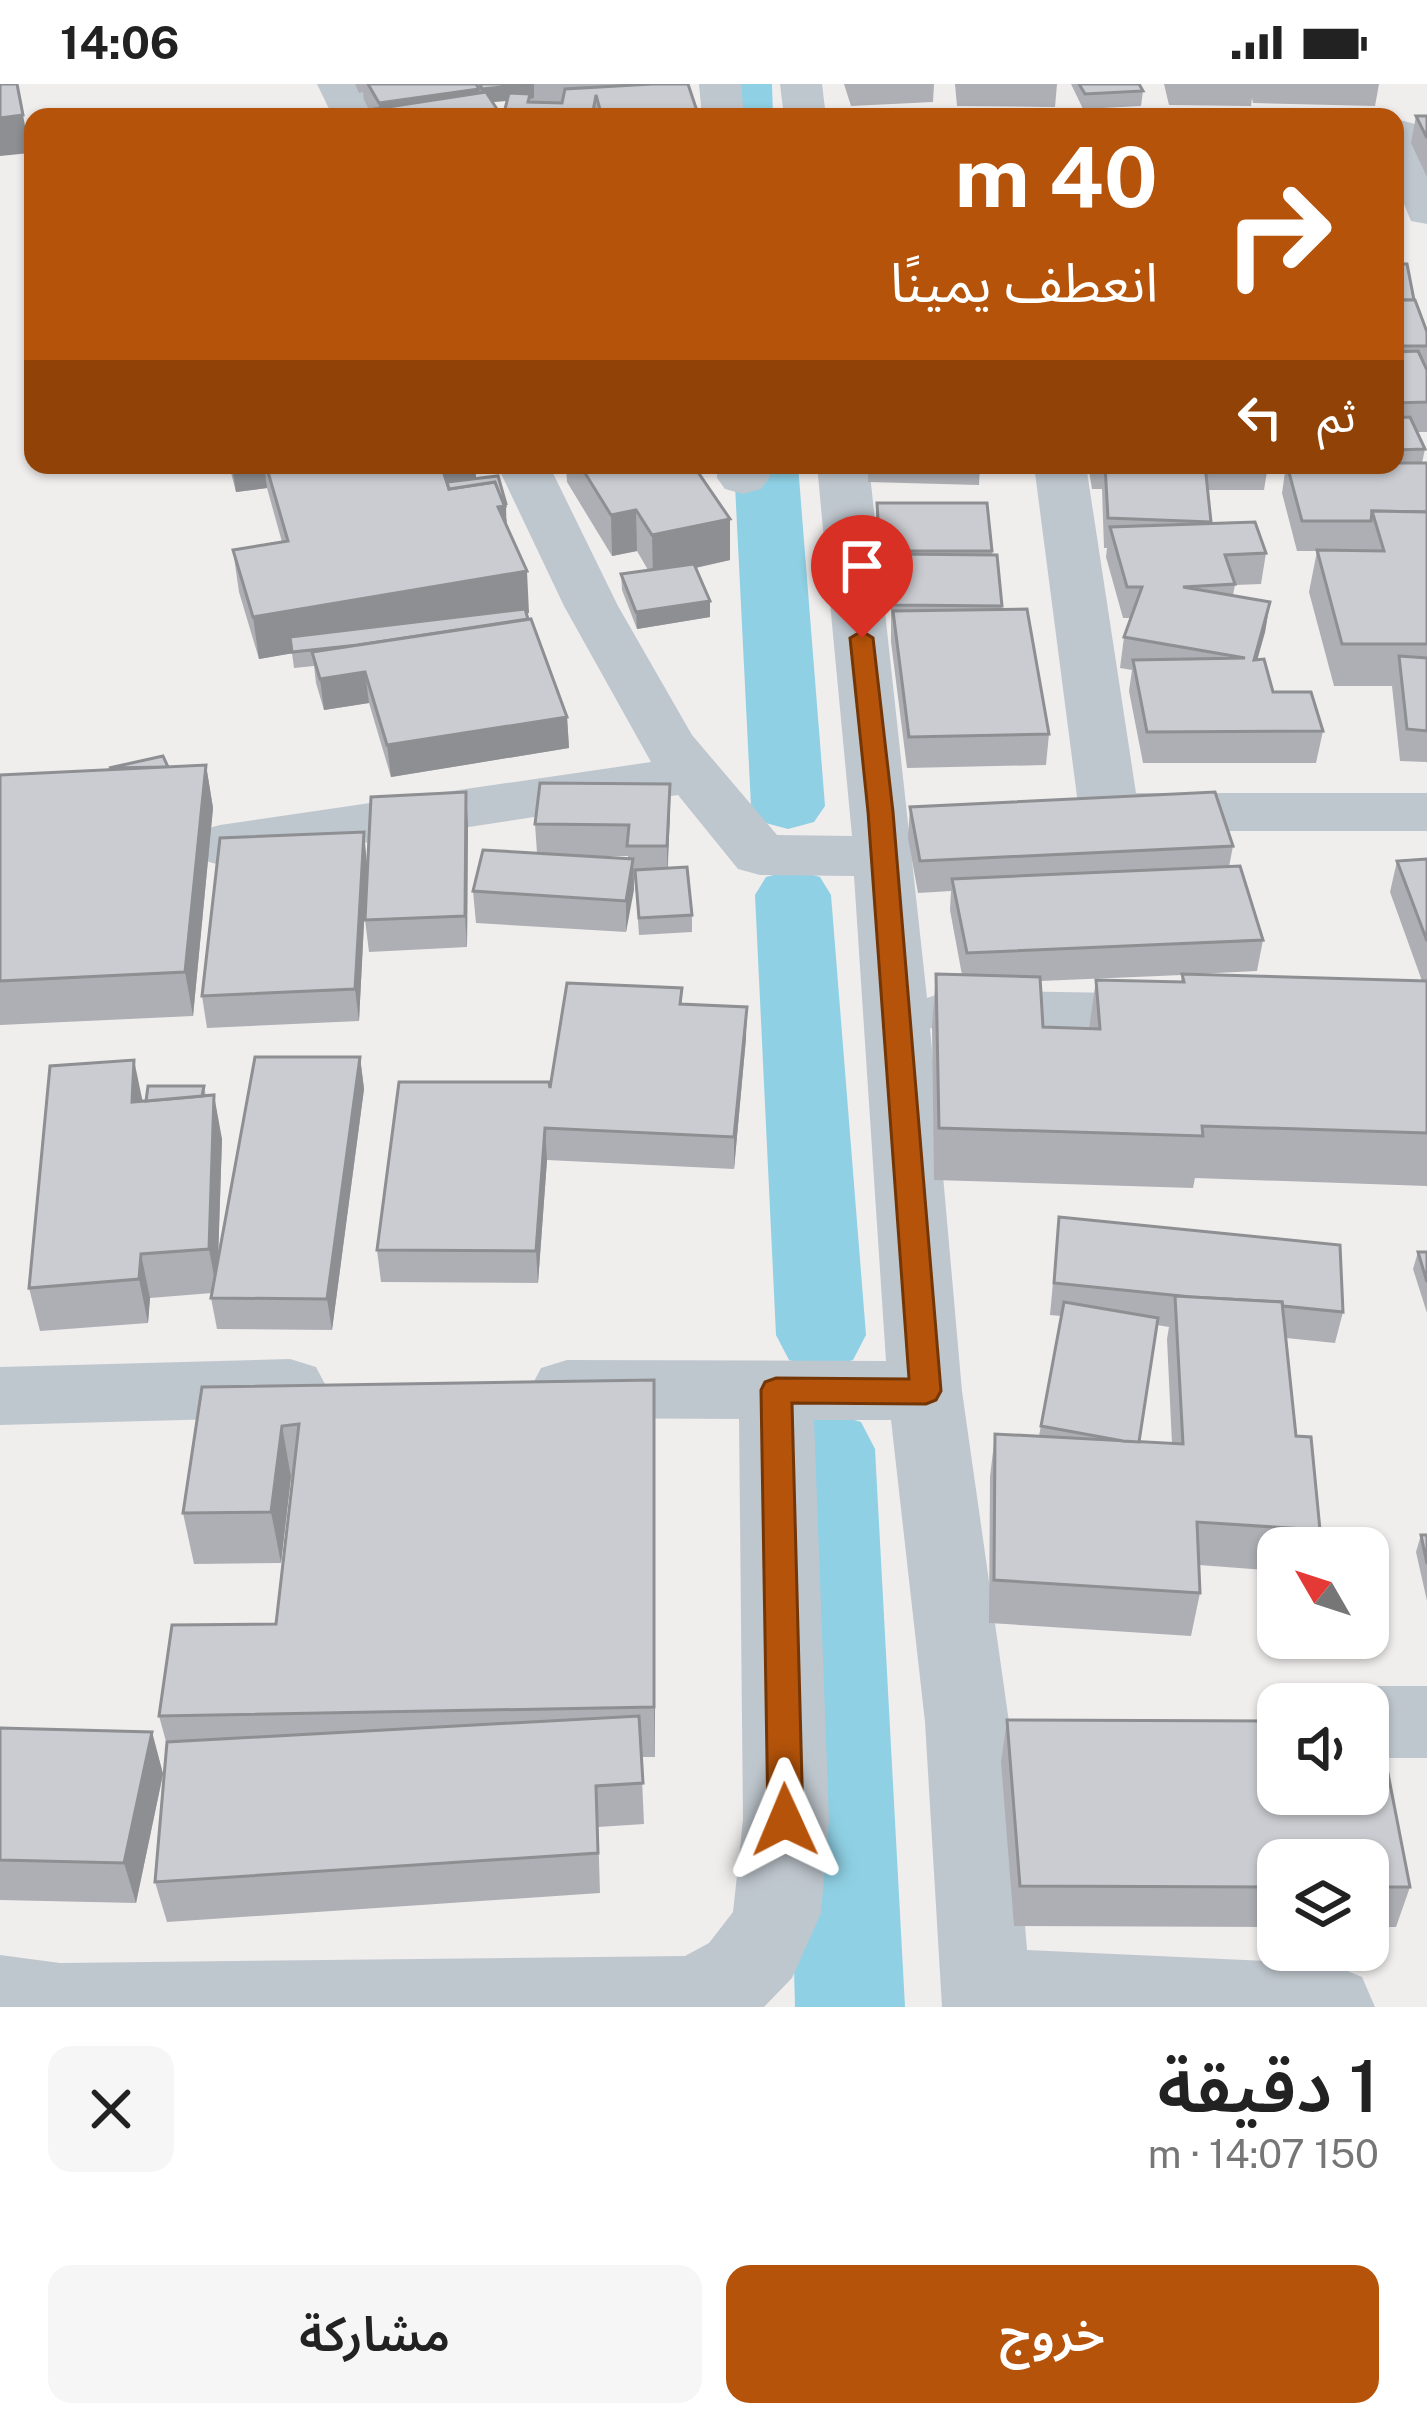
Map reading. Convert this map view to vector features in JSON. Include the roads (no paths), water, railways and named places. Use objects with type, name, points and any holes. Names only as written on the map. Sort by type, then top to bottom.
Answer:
[{"type":"street","points":[[1407,133],[1427,211]]},
{"type":"street","points":[[528,474],[591,606],[668,743],[760,855],[895,827]]},
{"type":"street","points":[[844,474],[895,827],[896,1011],[926,1391],[1003,1722],[986,1998],[1330,2007]]},
{"type":"street","points":[[1061,474],[1086,812],[1427,812]]},
{"type":"street","points":[[220,845],[694,774]]},
{"type":"street","points":[[896,1011],[1246,1017]]},
{"type":"street","points":[[0,1396],[351,1388]]},
{"type":"street","points":[[493,1389],[926,1391]]},
{"type":"street","points":[[0,1998],[60,2006],[603,2002],[692,1998],[741,1973],[761,1949],[777,1913],[785,1820],[776,1390]]},
{"type":"street","points":[[1389,1722],[1427,1722]]},
{"type":"waterway","points":[[746,84],[747,108]]},
{"type":"waterway","points":[[767,474],[788,806]]},
{"type":"waterway","points":[[793,895],[821,1335]]},
{"type":"waterway","points":[[828,1449],[850,2007]]}]
